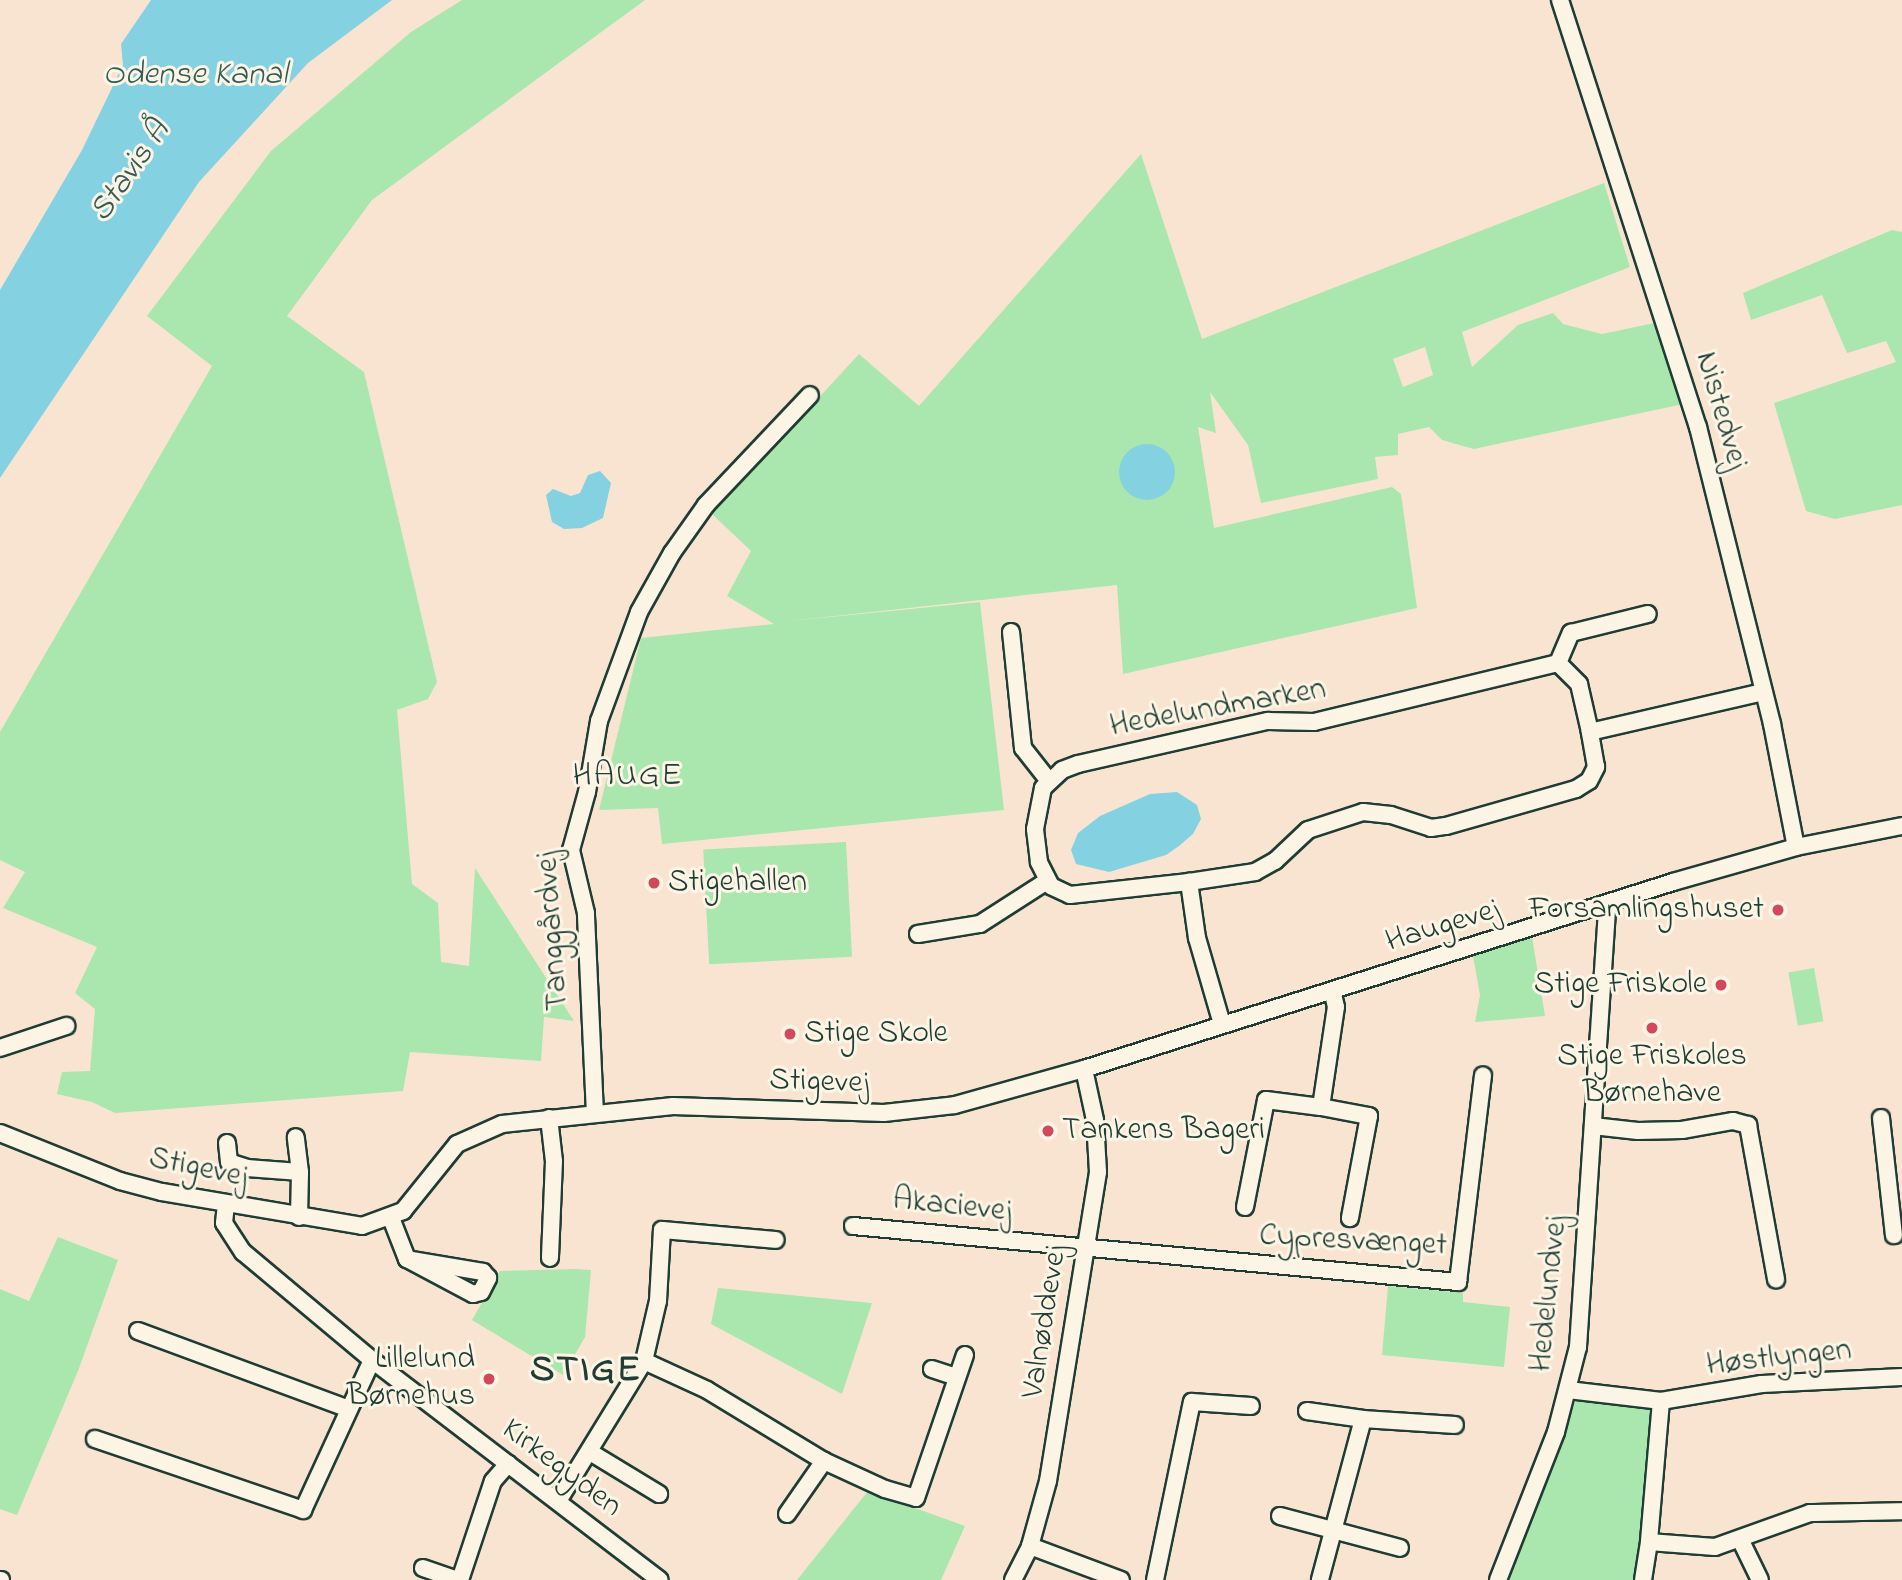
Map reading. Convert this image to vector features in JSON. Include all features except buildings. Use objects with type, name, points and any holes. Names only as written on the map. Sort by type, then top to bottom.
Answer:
[{"type":"street","name":"Nistedvej","points":[[1560,0],[1698,427],[1763,692],[1796,847]]},
{"type":"street","name":"Tanggårdvej","points":[[595,1114],[586,913],[571,850],[587,792],[598,721],[632,626],[672,553],[706,505],[810,394]]},
{"type":"street","points":[[1011,632],[1023,748],[1046,784],[1035,829],[1047,881],[1070,895],[1255,872],[1308,830],[1363,812],[1391,815],[1431,828],[1446,827],[1576,789],[1589,781],[1596,767],[1579,684],[1558,663],[1571,633],[1648,614]]},
{"type":"street","name":"Hedelundmarken","points":[[1046,784],[1078,764],[1268,721],[1301,724],[1359,703],[1558,663]]},
{"type":"street","points":[[1590,732],[1763,692]]},
{"type":"street","name":"Haugevej","points":[[1084,1069],[1796,847],[1902,826]]},
{"type":"street","points":[[918,934],[980,924],[1047,881]]},
{"type":"street","points":[[1189,882],[1197,938],[1222,1024]]},
{"type":"street","name":"Hedelundvej","points":[[1498,1580],[1569,1390],[1578,1347],[1607,906]]},
{"type":"street","points":[[1321,1107],[1336,1007],[1332,990]]},
{"type":"street","points":[[0,1048],[66,1026]]},
{"type":"street","name":"Stigevej","points":[[0,1133],[120,1181],[226,1204],[362,1226],[391,1218],[414,1202],[457,1144],[472,1135],[502,1124],[673,1106],[896,1112],[954,1105],[1084,1069]]},
{"type":"street","name":"Valnøddevej","points":[[1013,1580],[1030,1546],[1048,1481],[1098,1172],[1095,1120],[1084,1069]]},
{"type":"street","name":"Cypresvænget","points":[[1087,1249],[1458,1282],[1483,1076]]},
{"type":"street","points":[[1245,1207],[1266,1100],[1369,1116],[1350,1218]]},
{"type":"street","points":[[549,1118],[554,1161],[550,1258]]},
{"type":"street","points":[[1881,1118],[1894,1170],[1894,1235]]},
{"type":"street","points":[[1593,1126],[1637,1131],[1682,1130],[1733,1121],[1748,1125],[1776,1279]]},
{"type":"street","points":[[296,1137],[300,1172],[299,1217]]},
{"type":"street","points":[[227,1143],[229,1162],[247,1168],[300,1172]]},
{"type":"street","name":"Kirkegyden","points":[[226,1204],[224,1223],[230,1239],[372,1360],[660,1580]]},
{"type":"street","points":[[391,1218],[407,1259]]},
{"type":"street","name":"Akacievej","points":[[853,1226],[1087,1249]]},
{"type":"street","points":[[558,1502],[645,1361],[658,1301],[662,1230],[776,1240]]},
{"type":"street","points":[[138,1331],[349,1409]]},
{"type":"street","points":[[645,1361],[707,1390],[824,1461],[884,1489],[916,1498],[965,1355]]},
{"type":"street","points":[[95,1439],[303,1510],[372,1360]]},
{"type":"street","points":[[932,1369],[957,1377]]},
{"type":"street","name":"Høstlyngen","points":[[1569,1390],[1661,1401],[1786,1381],[1902,1377]]},
{"type":"street","points":[[1643,1580],[1649,1542],[1661,1401]]},
{"type":"street","points":[[1155,1580],[1192,1402],[1251,1406]]},
{"type":"street","points":[[1307,1412],[1455,1425]]},
{"type":"street","points":[[1320,1580],[1363,1419]]},
{"type":"street","points":[[590,1452],[659,1494]]},
{"type":"street","points":[[787,1514],[824,1461]]},
{"type":"street","points":[[423,1568],[458,1580],[493,1481],[508,1464]]},
{"type":"street","points":[[1649,1542],[1699,1548],[1741,1541],[1810,1513],[1902,1511]]},
{"type":"street","points":[[1280,1516],[1400,1548]]},
{"type":"street","points":[[1741,1541],[1760,1580]]},
{"type":"street","points":[[1030,1546],[1121,1580]]},
{"type":"green space","points":[[462,0],[645,0],[372,200],[287,316],[364,372],[437,682],[428,699],[397,710],[412,884],[438,903],[441,962],[469,966],[475,868],[574,1021],[544,1017],[541,1061],[410,1052],[403,1091],[115,1113],[92,1102],[57,1094],[62,1072],[90,1071],[95,1009],[75,993],[97,947],[3,908],[25,872],[0,860],[0,732],[212,366],[147,316],[271,151],[411,32]]},
{"type":"green space","points":[[1141,154],[1202,339],[1604,183],[1630,267],[1462,332],[1472,367],[1518,325],[1553,313],[1563,324],[1602,334],[1659,322],[1683,404],[1474,449],[1442,440],[1429,427],[1398,434],[1398,455],[1375,457],[1378,479],[1261,503],[1248,445],[1210,392],[1216,433],[1198,427],[1214,528],[1392,487],[1401,494],[1417,608],[1123,674],[1117,585],[781,622],[980,602],[1004,810],[662,844],[658,808],[599,810],[641,638],[774,624],[727,596],[751,551],[712,514],[859,354],[919,406]],"holes":[[[1425,347],[1433,375],[1403,387],[1393,359]]]},
{"type":"green space","points":[[1892,230],[1902,232],[1902,505],[1835,519],[1806,511],[1774,403],[1896,362],[1886,341],[1847,353],[1822,295],[1751,320],[1743,293]]},
{"type":"green space","points":[[846,842],[852,957],[709,964],[703,849]]},
{"type":"green space","points":[[1532,937],[1545,1016],[1475,1022],[1480,995],[1473,956]]},
{"type":"green space","points":[[1814,968],[1823,1021],[1798,1026],[1788,973]]},
{"type":"green space","points":[[58,1237],[118,1260],[78,1371],[17,1515],[0,1509],[0,1289],[29,1301]]},
{"type":"green space","points":[[591,1270],[585,1337],[563,1375],[472,1320],[500,1271]]},
{"type":"green space","points":[[1388,1286],[1463,1293],[1463,1302],[1510,1307],[1504,1367],[1382,1355]]},
{"type":"green space","points":[[718,1288],[872,1303],[842,1394],[711,1324]]},
{"type":"green space","points":[[1576,1399],[1653,1407],[1638,1580],[1508,1580]]},
{"type":"green space","points":[[868,1491],[965,1526],[941,1580],[797,1580]]},
{"type":"water","name":"Odense Kanal","points":[[151,0],[392,0],[308,63],[199,182],[0,478],[0,290],[82,150],[123,65],[121,44]]},
{"type":"water","points":[[1147,444],[1162,449],[1170,457],[1175,472],[1170,487],[1162,495],[1147,500],[1132,495],[1124,487],[1119,472],[1124,457],[1132,449]]},
{"type":"water","points":[[600,471],[611,483],[603,518],[582,528],[564,529],[552,522],[546,495],[553,489],[571,496],[580,493],[588,475]]},
{"type":"water","points":[[1177,792],[1197,805],[1201,819],[1193,834],[1179,846],[1166,855],[1109,872],[1076,864],[1071,850],[1078,833],[1100,816],[1150,794]]},
{"type":"place","name":"Stigehallen","points":[[654,883]]},
{"type":"place","name":"Forsamlingshuset","points":[[1778,910]]},
{"type":"place","name":"Stige Friskole","points":[[1721,985]]},
{"type":"place","name":"Stige Friskoles Børnehave","points":[[1652,1028]]},
{"type":"place","name":"Stige Skole","points":[[790,1034]]},
{"type":"place","name":"Tankens Bageri","points":[[1048,1131]]},
{"type":"place","name":"Lillelund Børnehus","points":[[489,1379]]},
{"type":"district","name":"HAUGE","points":[[628,777]]},
{"type":"district","name":"STIGE","points":[[586,1372]]},
{"type":"water label","name":"Stavis Å","points":[[131,172]]}]
